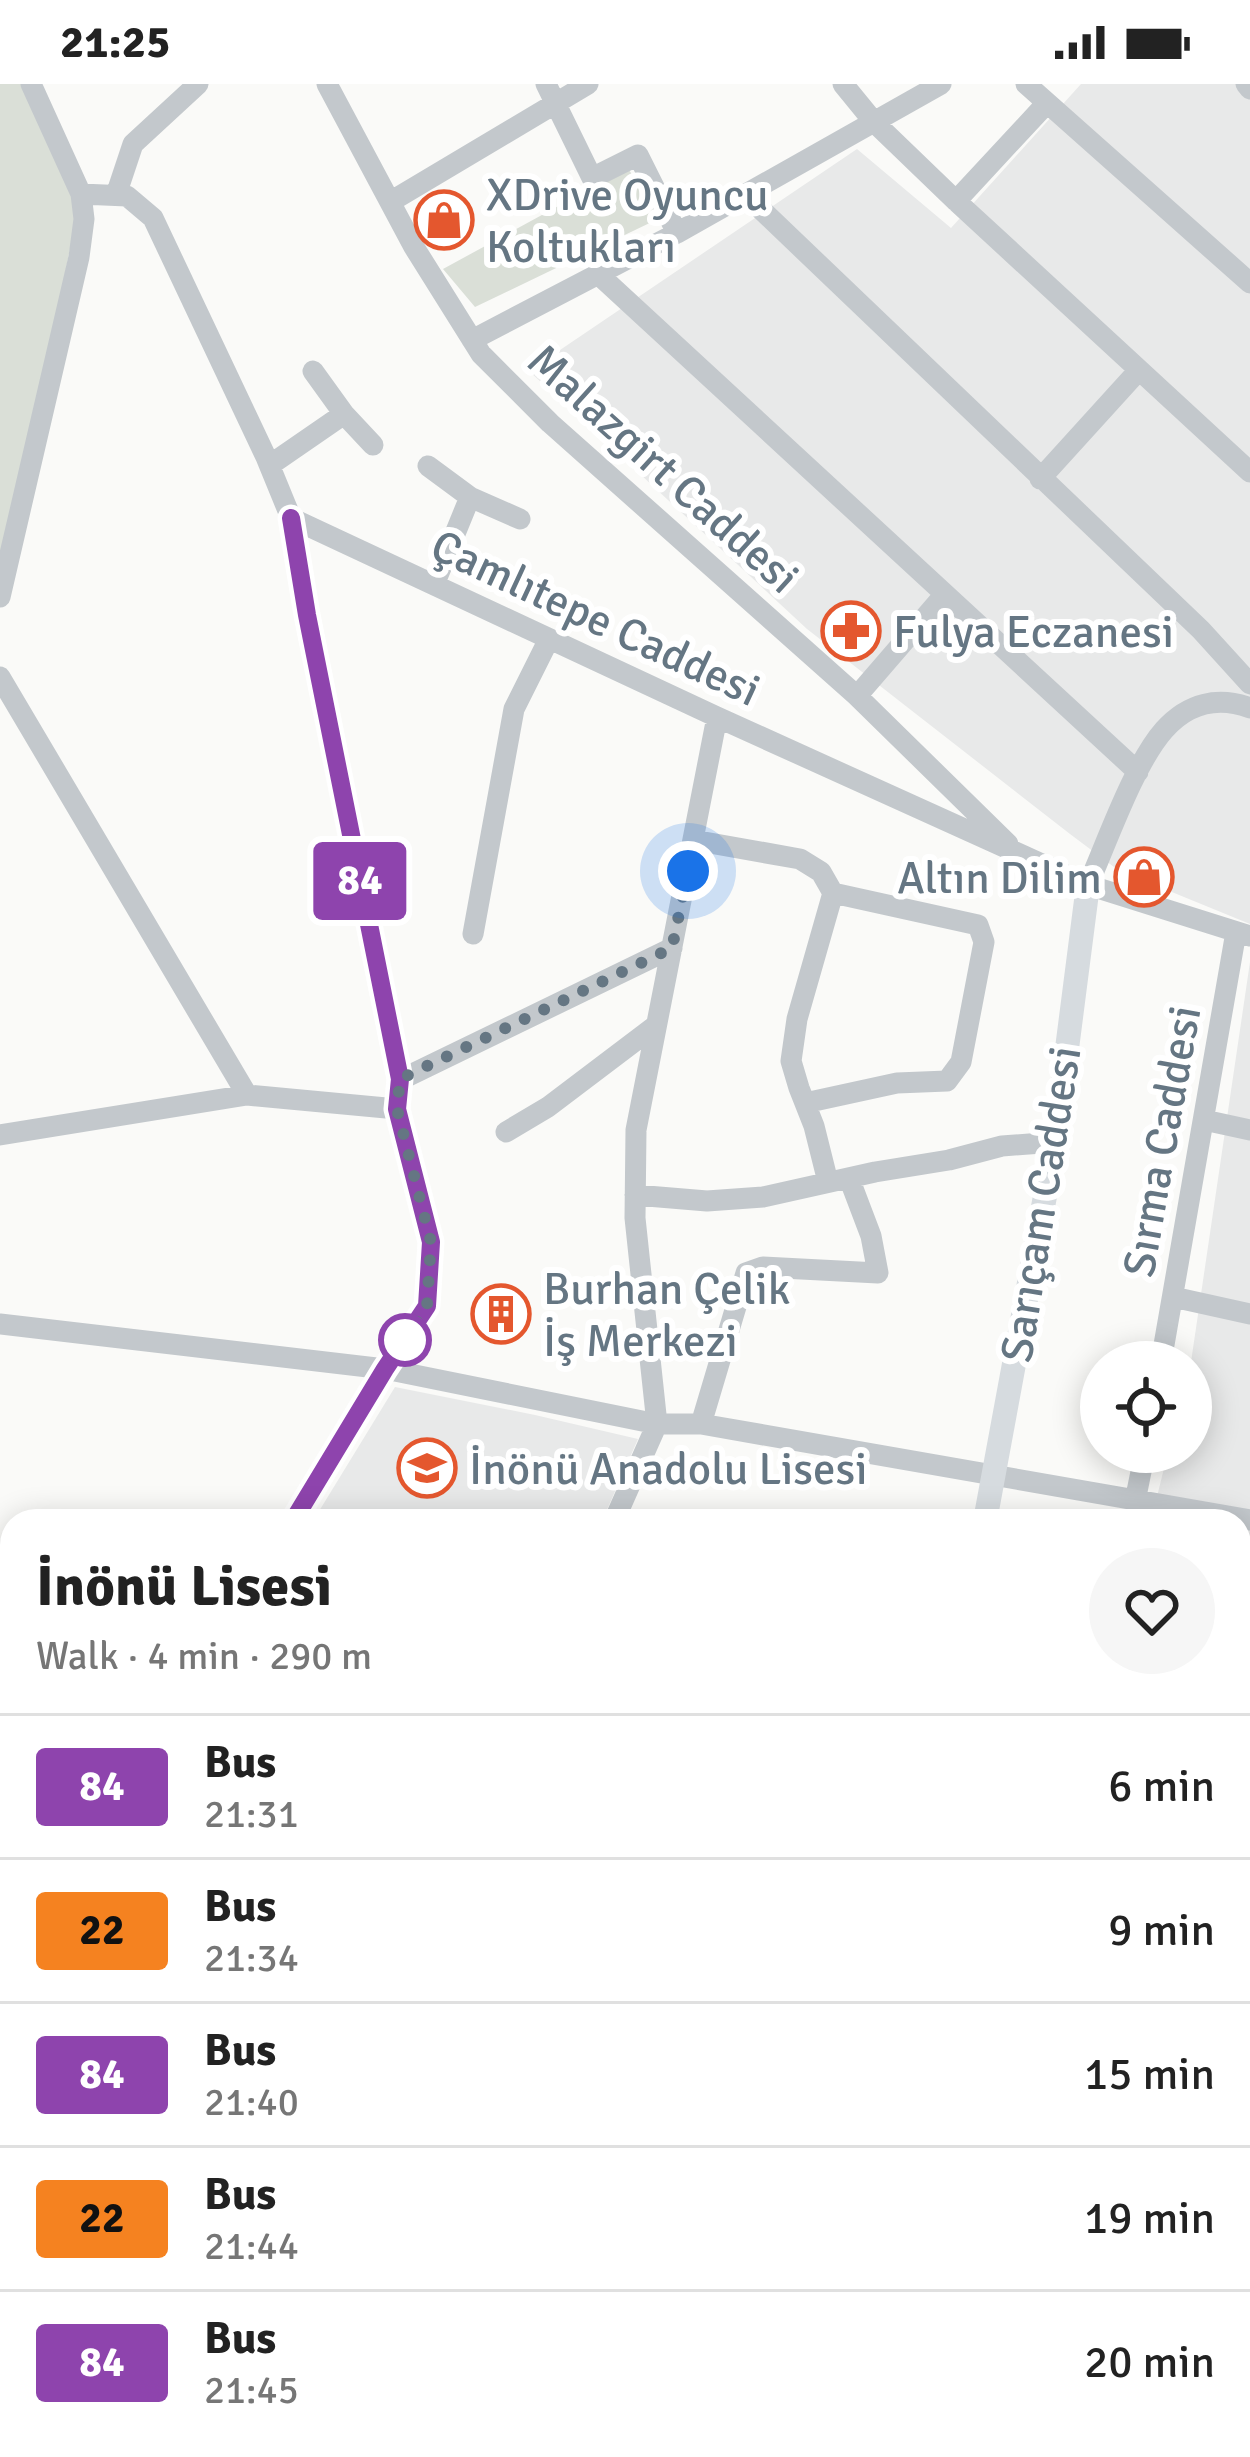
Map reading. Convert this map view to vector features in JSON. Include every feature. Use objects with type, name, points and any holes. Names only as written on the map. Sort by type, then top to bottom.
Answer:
[{"type":"main road","name":"Sarıçam Caddesi","points":[[987,1509],[1054,1142],[1088,885]]},
{"type":"street","points":[[116,195],[133,144],[198,84]]},
{"type":"street","name":"Malazgirt Caddesi","points":[[327,84],[414,248],[481,354],[550,423],[857,696],[1019,855]]},
{"type":"street","points":[[390,202],[550,94],[588,84]]},
{"type":"street","points":[[843,84],[874,122],[956,201],[1250,472]]},
{"type":"street","points":[[472,340],[677,233],[941,84]]},
{"type":"street","points":[[0,597],[84,219],[81,194],[33,85]]},
{"type":"street","points":[[956,201],[1036,91],[1250,283]]},
{"type":"street","points":[[550,94],[592,178],[638,155],[677,233]]},
{"type":"street","points":[[81,194],[127,196],[153,218],[291,518],[400,1079],[397,1109],[431,1242],[427,1306],[300,1509]]},
{"type":"street","points":[[746,195],[1201,630],[1249,682]]},
{"type":"street","points":[[598,274],[1138,772]]},
{"type":"street","points":[[313,370],[373,445]]},
{"type":"street","points":[[1040,479],[1139,370]]},
{"type":"street","points":[[270,465],[344,414]]},
{"type":"street","points":[[428,466],[470,497],[520,519]]},
{"type":"street","points":[[434,585],[470,497]]},
{"type":"street","name":"Çamlıtepe Caddesi","points":[[291,518],[1019,855],[1088,885],[1243,934]]},
{"type":"street","points":[[857,696],[945,594]]},
{"type":"street","points":[[473,934],[514,709],[549,638]]},
{"type":"street","points":[[0,677],[247,1095]]},
{"type":"street","points":[[1088,885],[1138,772],[1165,729],[1197,705],[1228,700],[1250,708]]},
{"type":"street","points":[[619,1509],[657,1424],[635,1218],[636,1130],[717,717]]},
{"type":"street","points":[[694,840],[800,859],[821,872],[832,893],[797,1019],[791,1060],[838,1180],[871,1236],[878,1273],[763,1267],[746,1273],[701,1424]]},
{"type":"street","points":[[805,1103],[897,1083],[947,1081],[961,1062],[984,942],[978,926],[832,893]]},
{"type":"street","name":"Sırma Caddesi","points":[[1165,1341],[1243,934]]},
{"type":"street","points":[[400,1079],[672,948]]},
{"type":"street","points":[[506,1132],[548,1107],[655,1026]]},
{"type":"street","points":[[0,1135],[247,1095],[397,1109]]},
{"type":"street","points":[[1204,1120],[1250,1130]]},
{"type":"street","points":[[635,1195],[707,1202],[764,1197],[1002,1146],[1054,1142]]},
{"type":"street","points":[[1173,1297],[1250,1314]]},
{"type":"street","points":[[0,1324],[385,1369],[657,1424],[701,1424],[994,1477],[1129,1509]]},
{"type":"street","points":[[1133,1509],[1140,1473]]},
{"type":"shaded area","points":[[0,84],[31,84],[81,194],[0,597]]},
{"type":"shaded area","points":[[1081,84],[1250,84],[1250,924],[1118,870],[1070,834],[807,629],[529,371],[857,149],[951,228]]},
{"type":"shaded area","points":[[628,168],[658,219],[475,307],[443,269]]},
{"type":"shaded area","points":[[1250,962],[1250,1509],[1154,1509],[1163,1473],[1212,1473],[1212,1341],[1194,1341]]},
{"type":"shaded area","name":"İnönü Anadolu Lisesi","points":[[395,1387],[638,1439],[607,1509],[320,1509]]},
{"type":"bus line","name":"84","points":[[291,518],[400,1079],[397,1109],[431,1242],[427,1306],[300,1509]]},
{"type":"place","name":"XDrive Oyuncu Koltukları","points":[[444,220]]},
{"type":"place","name":"Fulya Eczanesi","points":[[851,631]]},
{"type":"place","name":"Altın Dilim","points":[[1144,877]]},
{"type":"place","name":"Burhan Çelik İş Merkezi","points":[[501,1314]]},
{"type":"place","name":"İnönü Anadolu Lisesi","points":[[427,1468]]},
{"type":"route","points":[[405,1340],[427,1306],[431,1242],[397,1109],[400,1079],[672,948],[688,871]]}]
